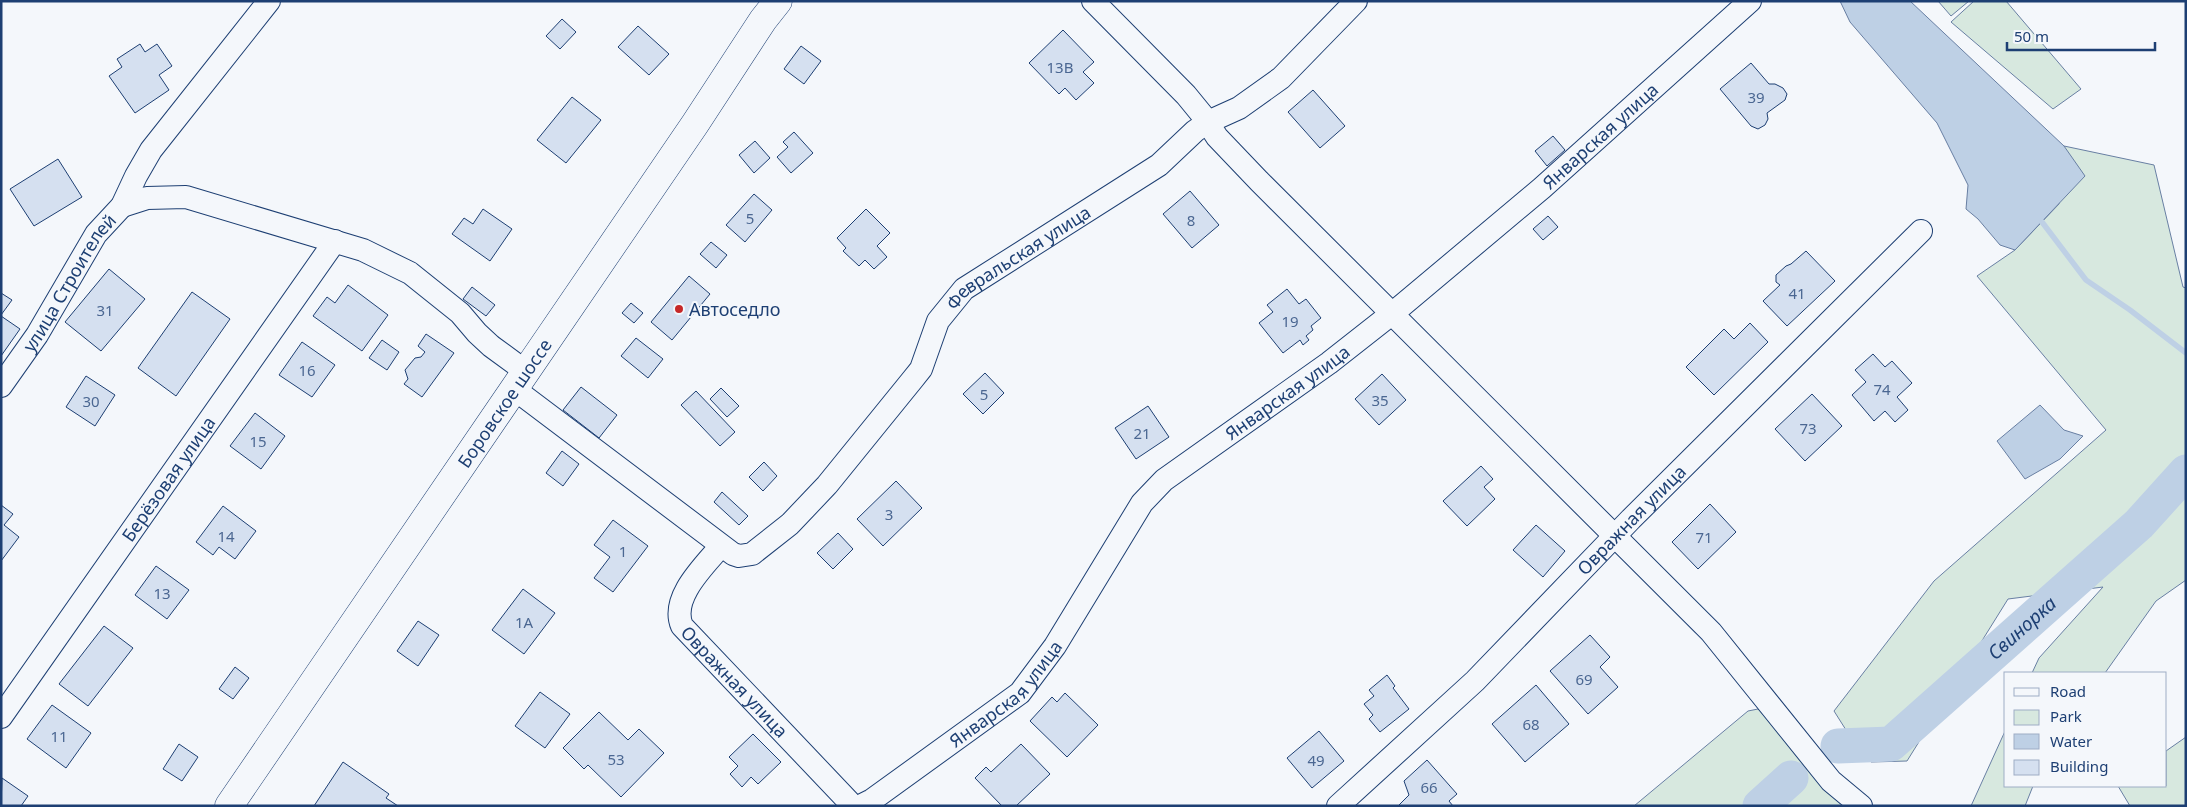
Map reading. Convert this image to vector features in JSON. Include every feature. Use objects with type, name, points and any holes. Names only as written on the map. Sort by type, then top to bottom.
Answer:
[{"type":"main road","name":"Боровское шоссе","points":[[229,806],[695,124],[763,20],[778,1]]},
{"type":"street","points":[[122,206],[151,150],[269,1]]},
{"type":"street","points":[[1093,1],[1186,95],[1208,122],[1217,137],[1259,182],[1717,639],[1831,781],[1861,806]]},
{"type":"street","name":"Февральская улица","points":[[727,550],[739,556],[752,554],[762,548],[790,524],[827,486],[921,369],[938,321],[964,289],[1159,164],[1195,131],[1208,122],[1239,108],[1281,78],[1356,1]]},
{"type":"street","name":"Январская улица","points":[[860,806],[872,800],[1020,693],[1055,646],[1142,503],[1164,480],[1329,363],[1392,314],[1542,188],[1750,1]]},
{"type":"street","points":[[122,206],[147,198],[186,197],[363,250],[410,273],[460,313],[519,380],[727,550]]},
{"type":"street","name":"улица Строителей","points":[[1,386],[37,335],[96,234],[122,206]]},
{"type":"street","name":"Овражная улица","points":[[1338,806],[1475,681],[1614,537],[1921,232]]},
{"type":"street","name":"Берёзовая улица","points":[[1,717],[335,241]]},
{"type":"street","name":"Овражная улица","points":[[727,550],[686,592],[678,610],[678,617],[682,626],[853,806]]},
{"type":"green space","points":[[1938,1],[1969,1],[1951,16]]},
{"type":"green space","points":[[1974,1],[2006,1],[2081,89],[2053,109],[1951,22]]},
{"type":"green space","points":[[2064,146],[2154,165],[2183,287],[2186,288],[2186,580],[2156,601],[2106,672],[2032,672],[2039,658],[2103,587],[2008,599],[1907,761],[1871,762],[1834,711],[1934,581],[2106,430],[1977,276],[2015,250],[2059,204]]},
{"type":"green space","points":[[1758,709],[1849,806],[1634,806],[1748,711]]},
{"type":"green space","points":[[2004,733],[2004,787],[2033,787],[2025,806],[1971,806]]},
{"type":"green space","points":[[2186,737],[2186,806],[2130,806],[2119,787],[2167,787],[2167,750]]},
{"type":"water","points":[[1840,1],[1910,1],[2064,146],[2085,176],[2015,250],[2000,245],[1978,219],[1966,209],[1968,185],[1937,123],[1850,22]]},
{"type":"water","points":[[2040,405],[2064,430],[2083,436],[2060,459],[2025,479],[1997,441]]},
{"type":"building","points":[[562,19],[576,32],[560,49],[546,36]]},
{"type":"building","points":[[638,26],[669,54],[649,75],[618,47]]},
{"type":"building","points":[[1063,30],[1094,62],[1083,72],[1094,83],[1076,100],[1065,88],[1059,94],[1029,63]]},
{"type":"building","points":[[140,44],[145,52],[157,44],[172,66],[159,75],[169,90],[135,113],[109,76],[122,67],[117,59]]},
{"type":"building","points":[[801,46],[821,61],[804,84],[784,69]]},
{"type":"building","points":[[1751,63],[1769,84],[1775,84],[1783,88],[1787,94],[1785,100],[1767,113],[1768,119],[1765,125],[1758,129],[1751,126],[1720,89]]},
{"type":"building","points":[[1313,90],[1345,126],[1320,148],[1288,112]]},
{"type":"building","points":[[572,97],[601,120],[566,163],[537,140]]},
{"type":"building","points":[[794,132],[813,153],[791,173],[777,157],[788,147],[783,142]]},
{"type":"building","points":[[1553,136],[1565,150],[1547,166],[1535,151]]},
{"type":"building","points":[[755,141],[770,158],[754,173],[739,155]]},
{"type":"building","points":[[58,159],[82,197],[34,226],[10,189]]},
{"type":"building","points":[[1190,191],[1219,225],[1192,248],[1163,214]]},
{"type":"building","points":[[754,194],[772,210],[745,242],[726,225]]},
{"type":"building","points":[[483,209],[512,229],[490,261],[452,234],[464,218],[473,224]]},
{"type":"building","points":[[866,209],[890,233],[877,246],[887,257],[874,269],[865,260],[859,266],[843,251],[846,248],[837,238]]},
{"type":"building","points":[[1548,216],[1558,227],[1543,240],[1533,229]]},
{"type":"building","points":[[711,242],[727,255],[716,268],[700,254]]},
{"type":"building","points":[[1806,251],[1835,281],[1787,326],[1763,301],[1780,285],[1776,282],[1776,275]]},
{"type":"building","points":[[109,269],[145,299],[101,351],[65,322]]},
{"type":"building","points":[[689,276],[710,294],[672,340],[651,322]]},
{"type":"building","points":[[348,285],[388,315],[362,351],[313,316],[327,297],[335,303]]},
{"type":"building","points":[[472,287],[495,305],[486,316],[463,299]]},
{"type":"building","points":[[1287,289],[1299,304],[1306,299],[1321,318],[1311,326],[1313,330],[1306,336],[1309,340],[1303,345],[1300,340],[1283,353],[1259,323],[1273,312],[1267,305]]},
{"type":"building","points":[[192,292],[230,319],[176,396],[138,368]]},
{"type":"building","points":[[1,293],[12,300],[1,315]]},
{"type":"building","points":[[631,303],[643,313],[634,323],[622,313]]},
{"type":"building","points":[[1,316],[20,329],[1,356]]},
{"type":"building","points":[[1750,323],[1768,342],[1714,395],[1686,367],[1724,329],[1734,339]]},
{"type":"building","points":[[426,334],[454,353],[422,397],[404,384],[408,379],[405,370],[415,358],[421,357],[425,352],[418,346]]},
{"type":"building","points":[[636,338],[663,359],[648,378],[621,356]]},
{"type":"building","points":[[382,340],[399,352],[387,370],[369,358]]},
{"type":"building","points":[[302,342],[335,365],[312,397],[279,375]]},
{"type":"building","points":[[1873,354],[1885,367],[1892,361],[1912,383],[1897,397],[1908,410],[1895,422],[1885,411],[1874,421],[1852,395],[1866,382],[1855,370]]},
{"type":"building","points":[[985,373],[1004,393],[983,414],[963,394]]},
{"type":"building","points":[[1382,374],[1406,400],[1379,425],[1355,399]]},
{"type":"building","points":[[86,376],[115,395],[95,426],[66,407]]},
{"type":"building","points":[[581,387],[617,415],[599,438],[563,410]]},
{"type":"building","points":[[721,388],[739,406],[727,417],[710,399]]},
{"type":"building","points":[[696,391],[735,432],[720,446],[681,405]]},
{"type":"building","points":[[1812,394],[1842,426],[1805,461],[1775,429]]},
{"type":"building","points":[[1148,406],[1169,437],[1136,459],[1115,428]]},
{"type":"building","points":[[255,413],[285,436],[261,469],[230,446]]},
{"type":"building","points":[[562,451],[579,464],[563,486],[546,473]]},
{"type":"building","points":[[764,462],[777,476],[763,491],[749,477]]},
{"type":"building","points":[[1481,466],[1493,479],[1484,487],[1495,499],[1467,526],[1443,501]]},
{"type":"building","points":[[896,481],[922,508],[883,546],[857,519]]},
{"type":"building","points":[[722,492],[748,516],[739,525],[714,502]]},
{"type":"building","points":[[1710,504],[1736,532],[1698,569],[1672,542]]},
{"type":"building","points":[[1,505],[13,514],[4,525],[19,537],[1,561]]},
{"type":"building","points":[[223,506],[256,531],[235,559],[219,547],[213,555],[196,542]]},
{"type":"building","points":[[613,520],[648,546],[613,592],[594,578],[610,557],[594,545]]},
{"type":"building","points":[[1536,525],[1565,551],[1543,577],[1513,550]]},
{"type":"building","points":[[838,533],[853,549],[833,569],[817,553]]},
{"type":"building","points":[[156,566],[189,590],[167,619],[135,595]]},
{"type":"building","points":[[523,589],[555,613],[524,654],[492,630]]},
{"type":"building","points":[[418,621],[439,635],[418,666],[397,651]]},
{"type":"building","points":[[104,626],[133,648],[88,706],[59,684]]},
{"type":"building","points":[[1590,635],[1610,657],[1600,667],[1618,687],[1588,714],[1550,671]]},
{"type":"building","points":[[235,667],[249,678],[233,699],[219,689]]},
{"type":"building","points":[[1387,675],[1395,686],[1393,688],[1409,709],[1380,732],[1369,719],[1373,715],[1364,704],[1374,696],[1369,690]]},
{"type":"building","points":[[1536,685],[1569,724],[1525,762],[1492,724]]},
{"type":"building","points":[[540,692],[570,714],[545,748],[515,726]]},
{"type":"building","points":[[1065,693],[1098,725],[1067,757],[1030,721],[1052,697],[1057,702]]},
{"type":"building","points":[[52,705],[91,733],[66,768],[27,739]]},
{"type":"building","points":[[599,712],[628,740],[639,729],[664,753],[621,797],[588,765],[584,769],[563,748]]},
{"type":"building","points":[[1319,731],[1344,761],[1312,788],[1287,758]]},
{"type":"building","points":[[753,734],[781,762],[758,784],[751,777],[742,787],[730,774],[738,766],[729,757]]},
{"type":"building","points":[[179,744],[198,757],[182,781],[163,769]]},
{"type":"building","points":[[1021,744],[1050,774],[1016,806],[1002,806],[975,778],[986,767],[991,772]]},
{"type":"building","points":[[1427,760],[1457,794],[1449,801],[1453,806],[1398,806],[1409,795],[1404,781]]},
{"type":"building","points":[[343,762],[389,794],[386,798],[398,806],[314,806]]},
{"type":"building","points":[[2,778],[28,796],[21,806],[1,806]]},
{"type":"waterway","points":[[2042,222],[2086,280],[2130,310],[2186,353]]},
{"type":"waterway","name":"Свинорка","points":[[1838,746],[1891,744],[2139,524],[2186,472]]},
{"type":"waterway","name":"Свинорка","points":[[1760,806],[1791,778]]},
{"type":"place","name":"Автоседло","points":[[679,309]]}]
